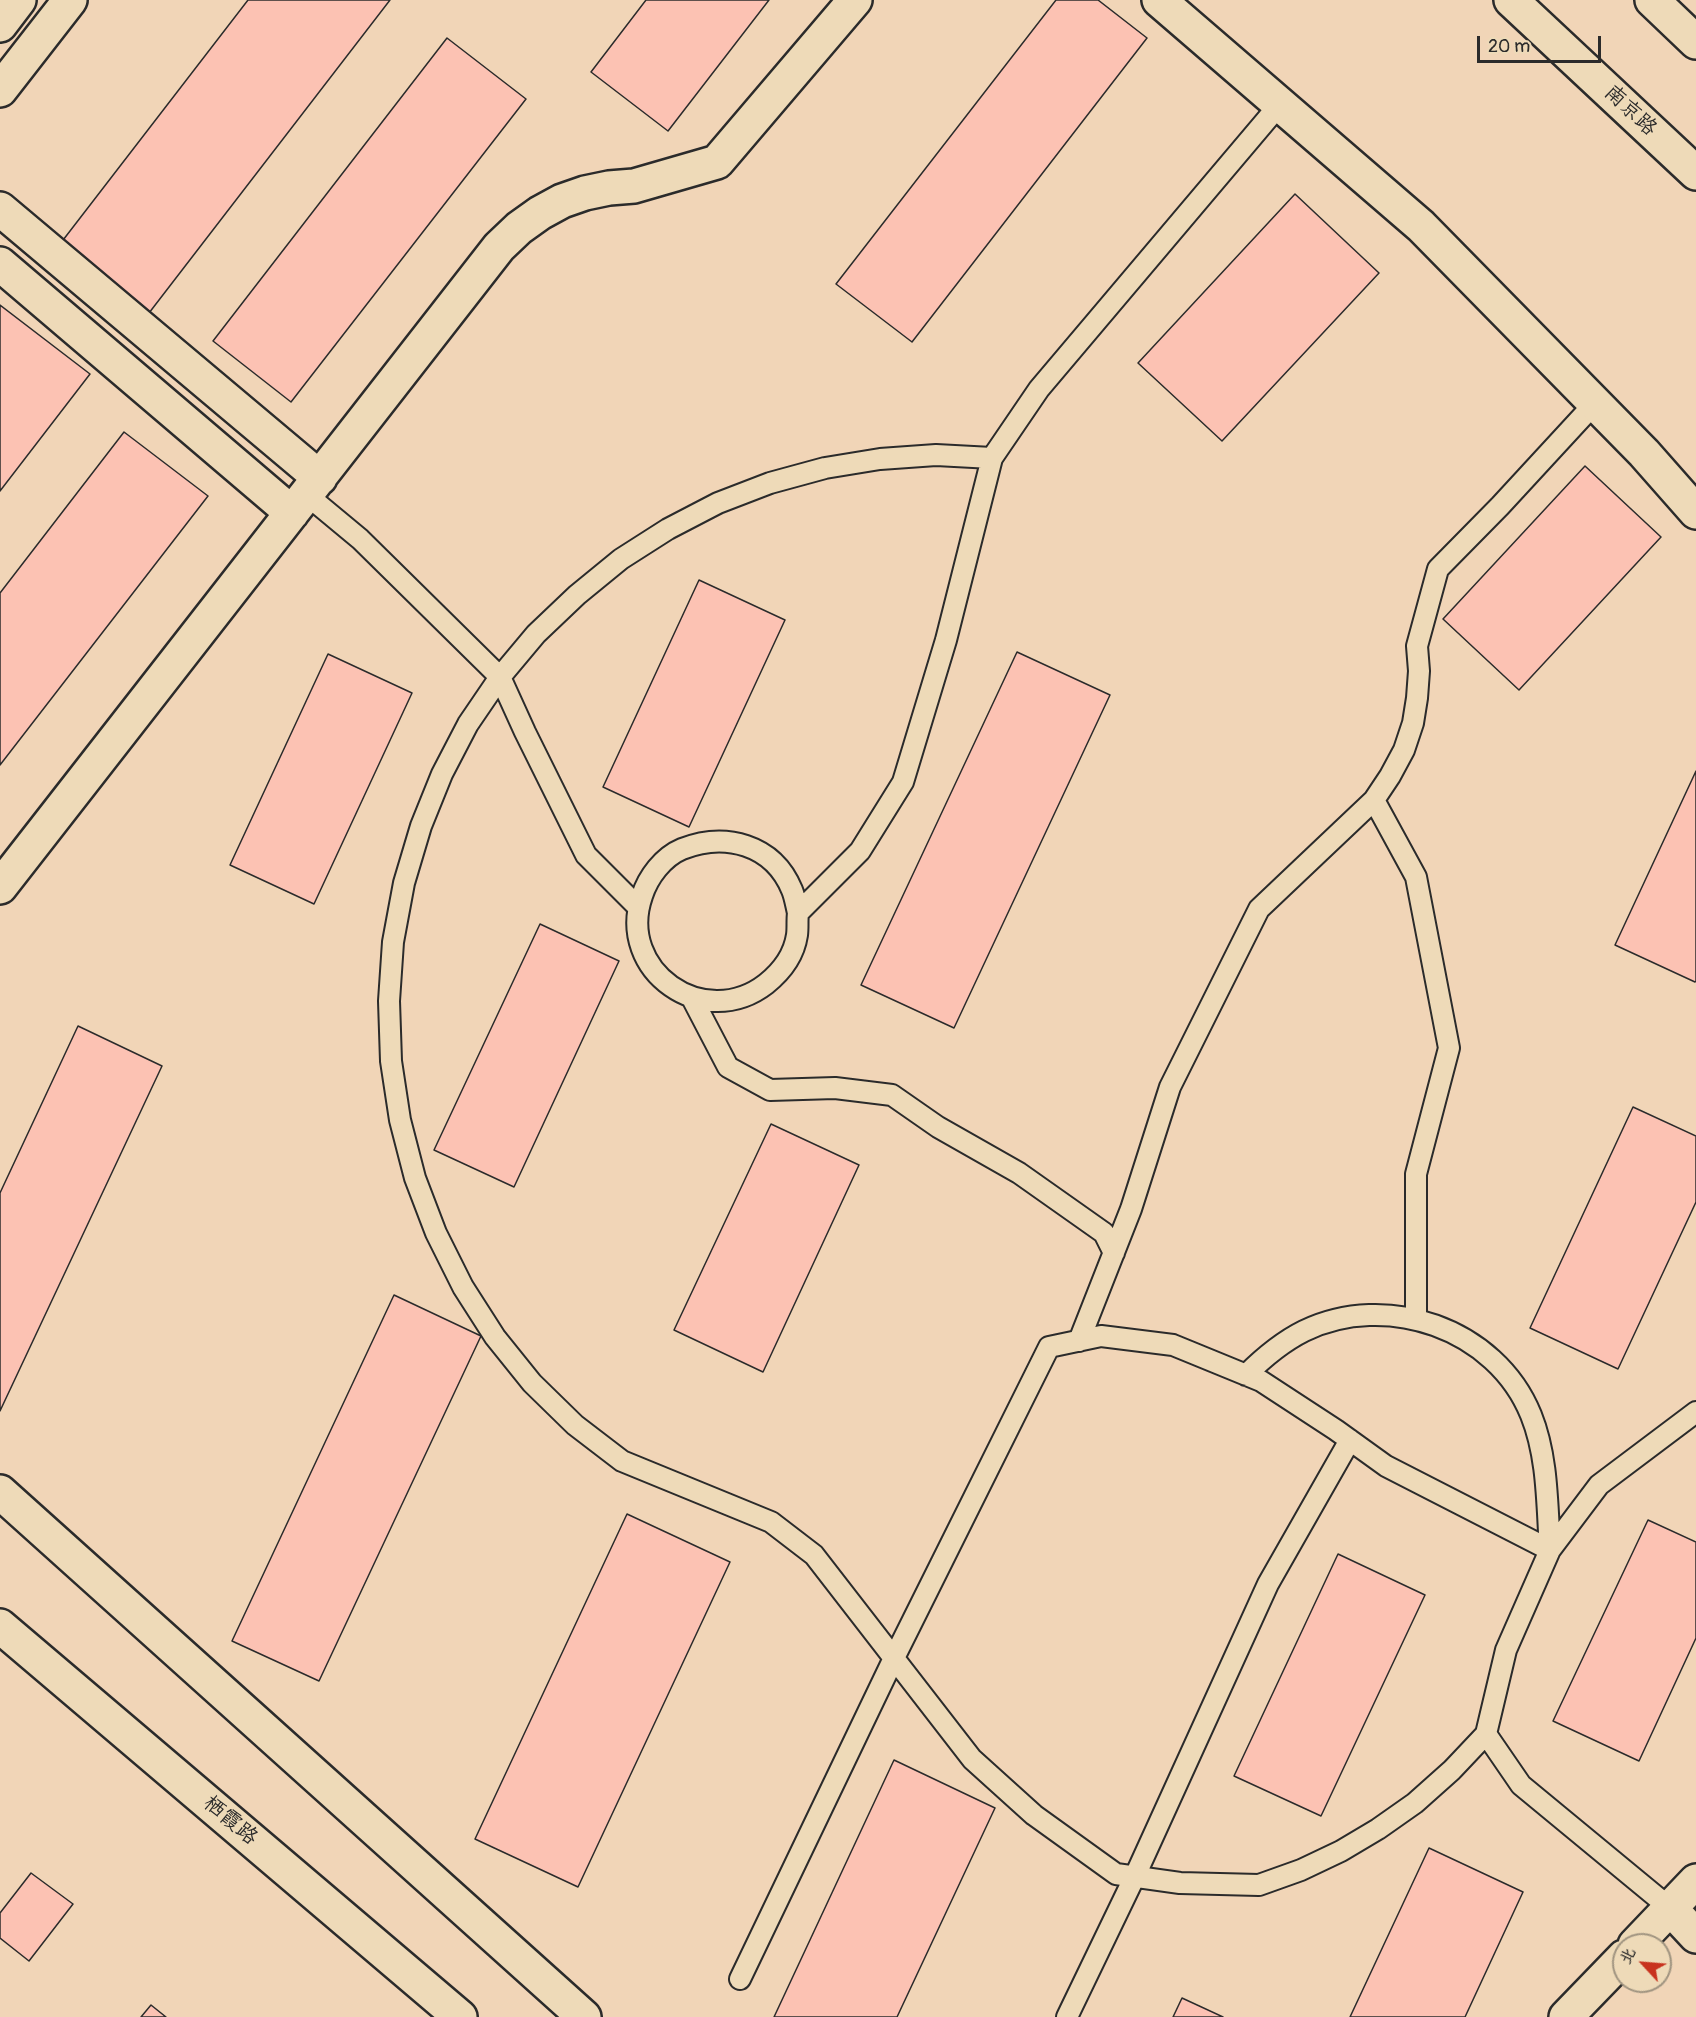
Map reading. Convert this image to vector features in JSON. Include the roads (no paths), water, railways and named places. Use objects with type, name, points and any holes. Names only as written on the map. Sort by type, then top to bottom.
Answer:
[{"type":"street","points":[[0,25],[19,0]]},
{"type":"street","points":[[0,90],[70,0]]},
{"type":"street","points":[[0,887],[499,247],[519,228],[562,201],[609,188],[634,186],[717,162],[855,0]]},
{"type":"street","points":[[1159,0],[1421,226],[1644,453],[1696,512]]},
{"type":"street","name":"南京路","points":[[1511,0],[1696,173]]},
{"type":"street","points":[[1652,0],[1696,42]]},
{"type":"street","points":[[0,209],[306,495]]},
{"type":"street","points":[[0,264],[306,495]]},
{"type":"street","points":[[0,1492],[584,2017]]},
{"type":"street","name":"栖霞路","points":[[0,1626],[460,2017]]},
{"type":"street","points":[[1646,1933],[1696,1881]]},
{"type":"street","points":[[1670,1908],[1696,1936]]},
{"type":"street","points":[[1566,2017],[1612,1969]]},
{"type":"lane","points":[[798,913],[860,851],[903,782],[946,640],[992,458],[1040,388],[1280,104]]},
{"type":"lane","points":[[1079,1341],[1131,1209],[1170,1087],[1258,909],[1374,800],[1404,750],[1413,723],[1419,671],[1417,646],[1438,569],[1595,403]]},
{"type":"lane","points":[[992,458],[936,455],[847,464],[770,483],[718,503],[668,529],[621,559],[577,595],[544,626],[500,677],[468,724],[442,774],[421,826],[404,883],[393,942],[389,1001],[391,1061],[400,1120],[415,1178],[436,1233],[463,1287],[495,1336],[532,1383],[575,1425],[622,1461],[771,1522],[814,1555],[972,1759],[1026,1808],[1116,1874],[1180,1883],[1259,1885],[1301,1870],[1341,1851],[1378,1829],[1414,1803],[1452,1770],[1486,1734],[1506,1650],[1550,1550],[1599,1485],[1696,1412]]},
{"type":"lane","points":[[306,495],[360,539],[500,677],[586,855],[638,907]]},
{"type":"lane","points":[[1374,800],[1416,877],[1449,1048],[1416,1174],[1416,1318]]},
{"type":"lane","points":[[721,840],[743,845],[764,855],[781,871],[792,891],[798,913],[797,936],[790,957],[777,976],[758,990],[737,999],[714,1002],[692,998],[672,987],[655,972],[643,952],[638,930],[638,907],[646,885],[659,866],[676,852],[698,843],[721,840]]},
{"type":"lane","points":[[692,998],[728,1067],[770,1090],[834,1088],[892,1095],[938,1127],[1019,1173],[1104,1233],[1114,1253]]},
{"type":"lane","points":[[1246,1375],[1263,1358],[1305,1331],[1328,1322],[1357,1316],[1387,1314],[1416,1318],[1447,1329],[1474,1344],[1499,1365],[1517,1388],[1530,1413],[1540,1441],[1550,1550]]},
{"type":"lane","points":[[740,1979],[894,1658],[1049,1347],[1101,1336],[1173,1345],[1261,1381],[1386,1466],[1550,1550]]},
{"type":"lane","points":[[1066,2017],[1135,1876],[1268,1584],[1350,1440]]},
{"type":"lane","points":[[1486,1734],[1521,1785],[1670,1908]]}]
